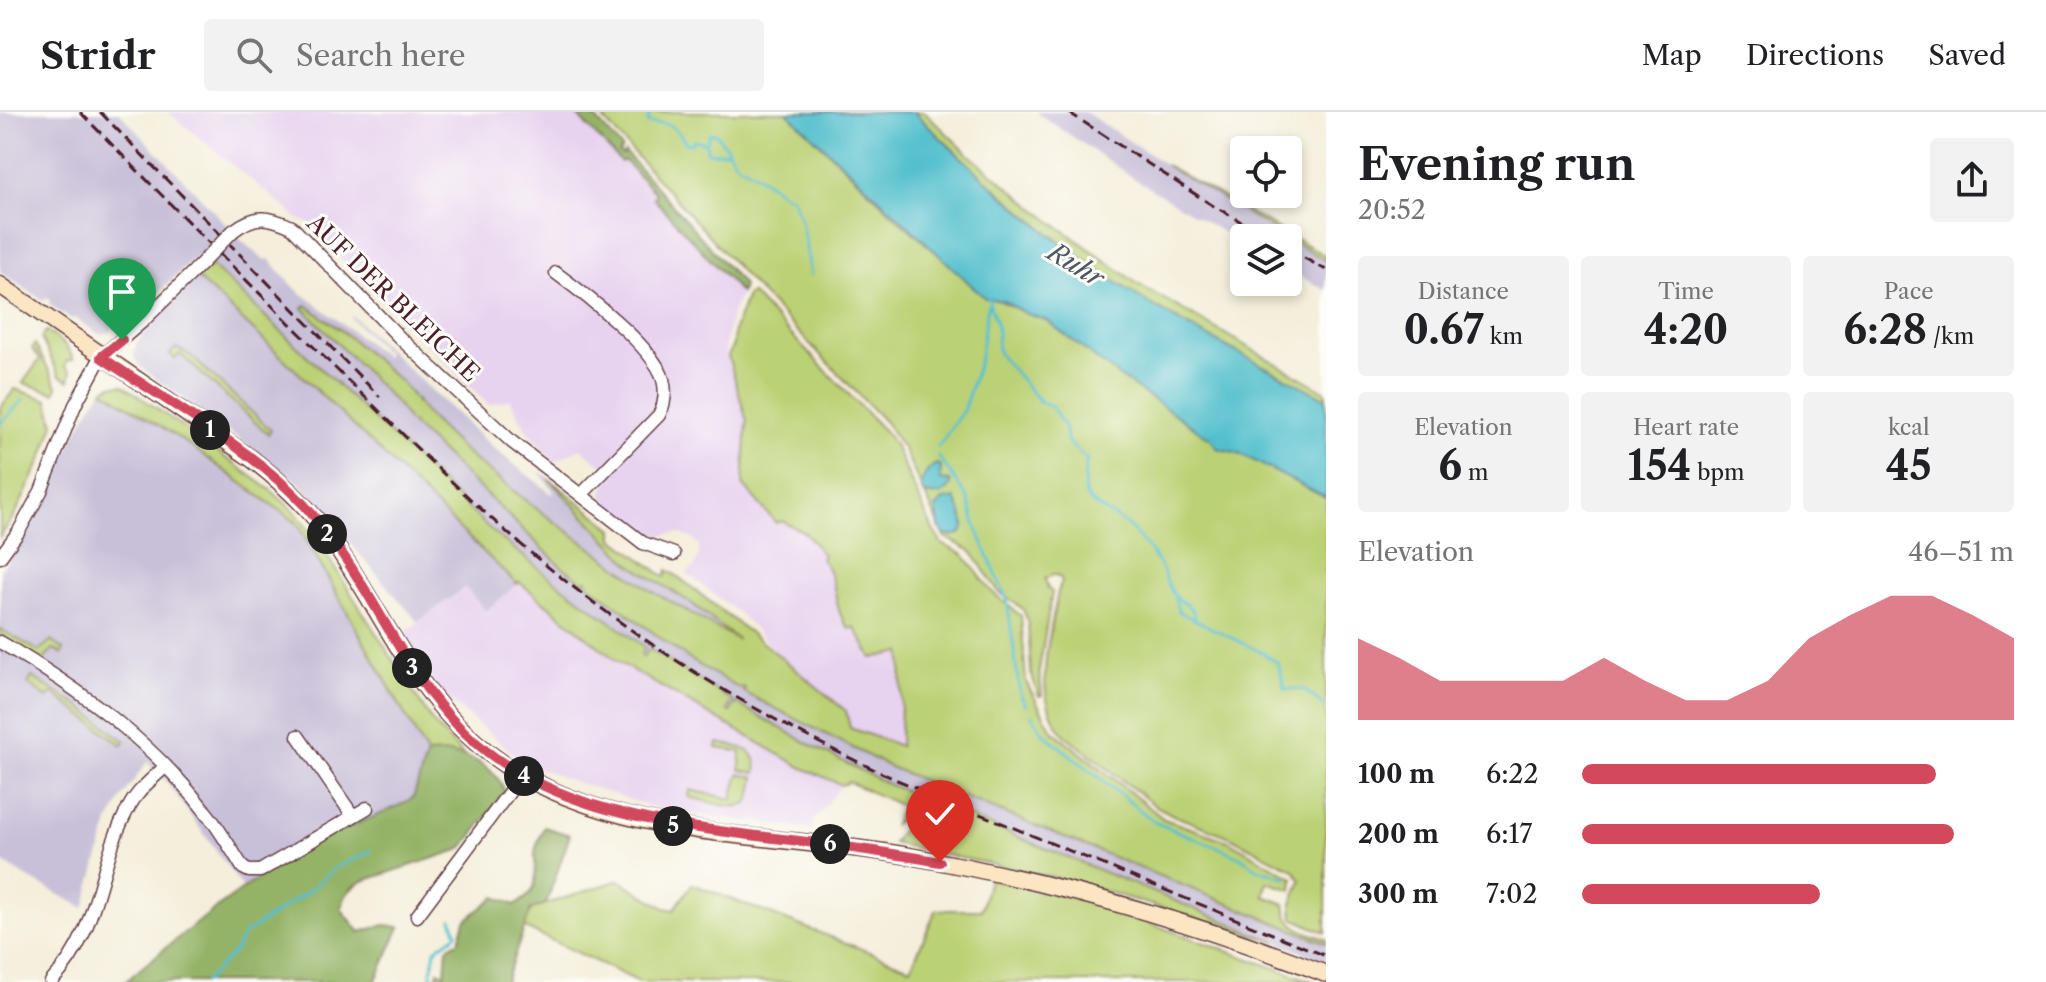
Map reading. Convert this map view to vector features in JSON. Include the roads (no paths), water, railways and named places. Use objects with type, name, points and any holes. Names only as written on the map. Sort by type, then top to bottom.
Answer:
[{"type":"main road","points":[[0,285],[252,459],[291,491],[344,558],[417,677],[442,711],[471,739],[522,775],[580,800],[672,826],[869,849],[1082,892],[1240,942],[1326,974]]},
{"type":"street","name":"AUF DER BLEICHE","points":[[101,357],[143,321],[233,231],[252,218],[270,219],[292,227],[400,338],[535,462],[643,543],[674,554]]},
{"type":"street","points":[[556,273],[583,293],[642,347],[663,379],[665,401],[659,415],[581,495]]},
{"type":"street","points":[[0,557],[19,531],[41,491],[75,405],[101,357]]},
{"type":"street","points":[[0,642],[92,700],[128,729],[166,766],[209,816],[243,868],[249,871],[255,872],[271,865],[296,847],[367,808]]},
{"type":"street","points":[[298,736],[353,816]]},
{"type":"street","points":[[51,982],[73,954],[88,925],[128,808],[143,787],[166,766]]},
{"type":"street","points":[[417,916],[522,775]]},
{"type":"water","name":"Ruhr","points":[[787,112],[914,112],[1003,195],[1098,270],[1181,322],[1326,399],[1326,498],[1239,453],[1217,448],[1211,439],[1120,377],[1046,320],[1004,301],[985,298]]},
{"type":"water","points":[[937,464],[941,466],[940,480],[950,481],[951,485],[939,495],[923,493],[924,476]]},
{"type":"water","points":[[955,499],[964,529],[955,535],[945,535],[939,527],[936,507],[943,500]]},
{"type":"waterway","points":[[651,112],[647,123],[670,126],[686,143],[691,144],[694,140],[706,143],[707,151],[712,153],[728,151],[737,164],[792,197],[801,220],[811,275]]},
{"type":"waterway","points":[[707,142],[709,134],[715,133],[728,149]]},
{"type":"waterway","points":[[989,296],[999,354],[1040,402],[1052,407],[1064,426],[1068,442],[1087,460],[1085,488],[1089,500],[1125,524],[1139,538],[1152,553],[1172,592],[1191,609],[1195,620],[1263,653],[1278,663],[1285,689],[1303,689],[1326,707]]},
{"type":"waterway","points":[[938,447],[964,409],[979,361],[988,305]]},
{"type":"waterway","points":[[0,424],[23,400]]},
{"type":"waterway","points":[[938,456],[968,498],[976,527],[1007,600],[1020,693],[1026,705]]},
{"type":"waterway","points":[[1175,599],[1178,611],[1195,620]]},
{"type":"waterway","points":[[1032,715],[1044,734],[1156,823],[1218,847],[1258,869],[1287,878]]},
{"type":"waterway","points":[[205,982],[235,951],[244,934],[309,891],[335,868],[371,851]]},
{"type":"waterway","points":[[430,982],[435,950],[457,934],[452,919]]},
{"type":"railway","points":[[80,112],[468,497],[548,567],[652,644],[771,717],[897,780],[1326,956]]},
{"type":"railway","points":[[100,112],[380,397]]},
{"type":"railway","points":[[1068,112],[1245,224]]},
{"type":"railway","points":[[1302,257],[1326,270]]}]
